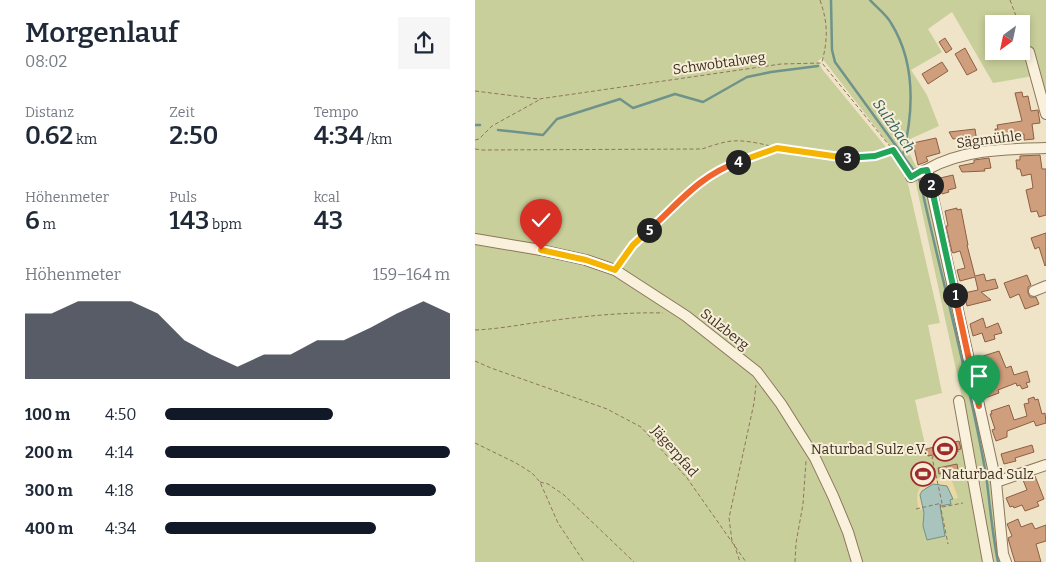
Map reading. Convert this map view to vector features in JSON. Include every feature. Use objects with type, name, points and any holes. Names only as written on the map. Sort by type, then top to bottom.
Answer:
[{"type":"street","points":[[1030,56],[1046,114]]},
{"type":"street","name":"Sägmühle","points":[[919,173],[957,156],[1006,149],[1046,148]]},
{"type":"street","points":[[919,173],[997,482],[1003,554],[1006,562]]},
{"type":"street","name":"Sulzberg","points":[[475,239],[541,250],[586,260],[615,270],[686,316],[757,372],[781,404],[810,452],[833,496],[848,532],[857,562]]},
{"type":"street","points":[[1034,291],[1046,286]]},
{"type":"street","points":[[959,401],[988,562]]},
{"type":"street","points":[[997,482],[1046,465]]},
{"type":"path","points":[[820,0],[825,15],[827,43],[822,63],[893,150],[919,173]]},
{"type":"path","points":[[1010,0],[1016,15]]},
{"type":"path","name":"Schwobtalweg","points":[[475,92],[539,99],[781,64],[822,63]]},
{"type":"path","points":[[475,140],[479,139],[492,126],[539,99]]},
{"type":"path","points":[[475,149],[702,149],[732,141],[762,143],[777,148],[843,159],[875,156],[893,150]]},
{"type":"path","points":[[615,270],[633,245],[701,180],[723,168],[777,148]]},
{"type":"path","points":[[475,330],[609,315],[662,313]]},
{"type":"path","name":"Jägerpfad","points":[[475,361],[607,409],[641,428],[687,478],[746,562]]},
{"type":"path","points":[[740,562],[733,542],[729,518],[754,403],[757,372]]},
{"type":"path","points":[[475,443],[532,473],[540,482],[558,523],[584,562]]},
{"type":"path","points":[[948,544],[941,507],[943,503],[932,457],[963,450]]},
{"type":"path","points":[[795,562],[796,543],[803,504],[805,465],[810,452]]},
{"type":"path","points":[[540,482],[548,484],[564,495],[634,562]]},
{"type":"path","points":[[941,507],[963,503]]},
{"type":"path","points":[[917,509],[941,504]]},
{"type":"green space","points":[[475,0],[1046,0],[1046,103],[1039,75],[993,83],[952,12],[928,29],[942,52],[911,70],[927,95],[939,126],[908,140],[908,151],[918,170],[911,173],[822,58],[818,61],[822,69],[895,158],[906,175],[940,323],[928,325],[942,393],[915,400],[926,449],[962,441],[983,562],[861,562],[851,531],[765,378],[608,265],[475,236]]},
{"type":"green space","points":[[923,175],[992,481],[1001,562],[992,562],[981,486],[915,179]]},
{"type":"green space","points":[[475,243],[557,256],[613,273],[726,349],[766,390],[793,428],[836,511],[852,562],[475,562]]},
{"type":"sand","points":[[947,478],[952,481],[958,498],[953,499],[947,486],[926,488],[920,495],[923,509],[919,510],[917,497],[920,488],[927,482]]},
{"type":"water","points":[[933,484],[947,486],[953,499],[950,500],[951,504],[940,506],[945,536],[927,540],[923,526],[924,513],[920,495],[922,491]]},
{"type":"building","points":[[945,38],[952,49],[946,53],[939,42]]},
{"type":"building","points":[[965,48],[977,70],[967,75],[955,54]]},
{"type":"building","points":[[942,62],[948,71],[928,84],[922,74]]},
{"type":"building","points":[[1022,92],[1023,97],[1028,96],[1031,111],[1038,110],[1040,123],[1032,124],[1034,139],[1024,140],[1024,134],[996,138],[995,129],[998,129],[997,125],[1022,121],[1015,93]]},
{"type":"building","points":[[975,129],[977,142],[971,143],[961,144],[961,138],[953,139],[949,132]]},
{"type":"building","points":[[936,138],[940,153],[926,157],[928,161],[918,165],[913,143]]},
{"type":"building","points":[[1040,155],[1042,169],[1046,169],[1046,215],[1039,217],[1037,211],[1031,212],[1026,190],[1033,188],[1031,174],[1022,176],[1020,169],[1017,169],[1016,160],[1020,160],[1020,156]]},
{"type":"building","points":[[989,158],[991,168],[984,169],[985,171],[962,172],[959,166],[974,163],[974,160]]},
{"type":"building","points":[[953,175],[956,188],[942,194],[936,179]]},
{"type":"building","points":[[957,208],[957,210],[961,209],[975,276],[984,274],[986,281],[995,279],[998,288],[981,292],[991,300],[967,306],[964,293],[978,290],[975,277],[960,281],[957,270],[965,268],[960,251],[952,252],[946,226],[948,226],[945,211]]},
{"type":"building","points":[[1046,233],[1045,266],[1039,247],[1035,249],[1031,238]]},
{"type":"building","points":[[1027,275],[1031,285],[1028,287],[1028,293],[1030,297],[1036,297],[1039,304],[1025,309],[1019,294],[1010,298],[1004,283]]},
{"type":"building","points":[[983,318],[986,328],[998,323],[1002,333],[994,335],[995,339],[985,342],[982,333],[973,336],[970,324]]},
{"type":"building","points":[[999,351],[1006,368],[1011,366],[1014,375],[1027,371],[1030,382],[1026,383],[1028,387],[1022,389],[1016,383],[998,390],[999,393],[985,398],[982,387],[989,384],[980,357]]},
{"type":"building","points":[[1034,397],[1035,400],[1038,399],[1042,414],[1045,413],[1046,423],[1036,426],[1034,421],[1007,431],[1007,437],[996,441],[992,430],[995,429],[990,414],[992,414],[991,411],[1009,405],[1014,420],[1027,416],[1024,404],[1029,403],[1028,399]]},
{"type":"building","name":"Naturbad Sulz e.V.","points":[[959,441],[961,449],[928,456],[926,449]]},
{"type":"building","points":[[1032,445],[1034,452],[1015,458],[1016,461],[1004,464],[1001,454]]},
{"type":"building","points":[[957,464],[958,470],[939,474],[938,468]]},
{"type":"building","points":[[1035,476],[1044,499],[1037,502],[1039,506],[1025,511],[1022,505],[1014,508],[1013,506],[1010,507],[1006,498],[1027,490],[1023,480]]},
{"type":"building","points":[[1018,519],[1021,527],[1032,523],[1035,529],[1046,525],[1046,541],[1036,544],[1041,562],[1015,562],[1008,538],[1012,536],[1007,524]]},
{"type":"waterway","name":"Sulzbach","points":[[831,0],[832,50],[835,62],[915,172]]},
{"type":"waterway","points":[[870,0],[891,23],[899,38],[909,70],[911,104],[903,155]]},
{"type":"waterway","points":[[498,130],[543,135],[557,119],[620,99],[633,108],[675,94],[703,102],[747,77],[818,66]]},
{"type":"waterway","points":[[475,125],[480,125]]},
{"type":"waterway","name":"Sulzbach","points":[[918,177],[972,402],[986,475],[998,562]]},
{"type":"place","name":"Naturbad Sulz e.V.","points":[[945,449]]},
{"type":"place","name":"Naturbad Sulz","points":[[923,474]]},
{"type":"route","points":[[541,250],[601,264],[615,270],[633,245],[701,180],[723,168],[777,148],[843,159],[875,156],[893,150],[911,177],[927,170],[979,406]]}]
